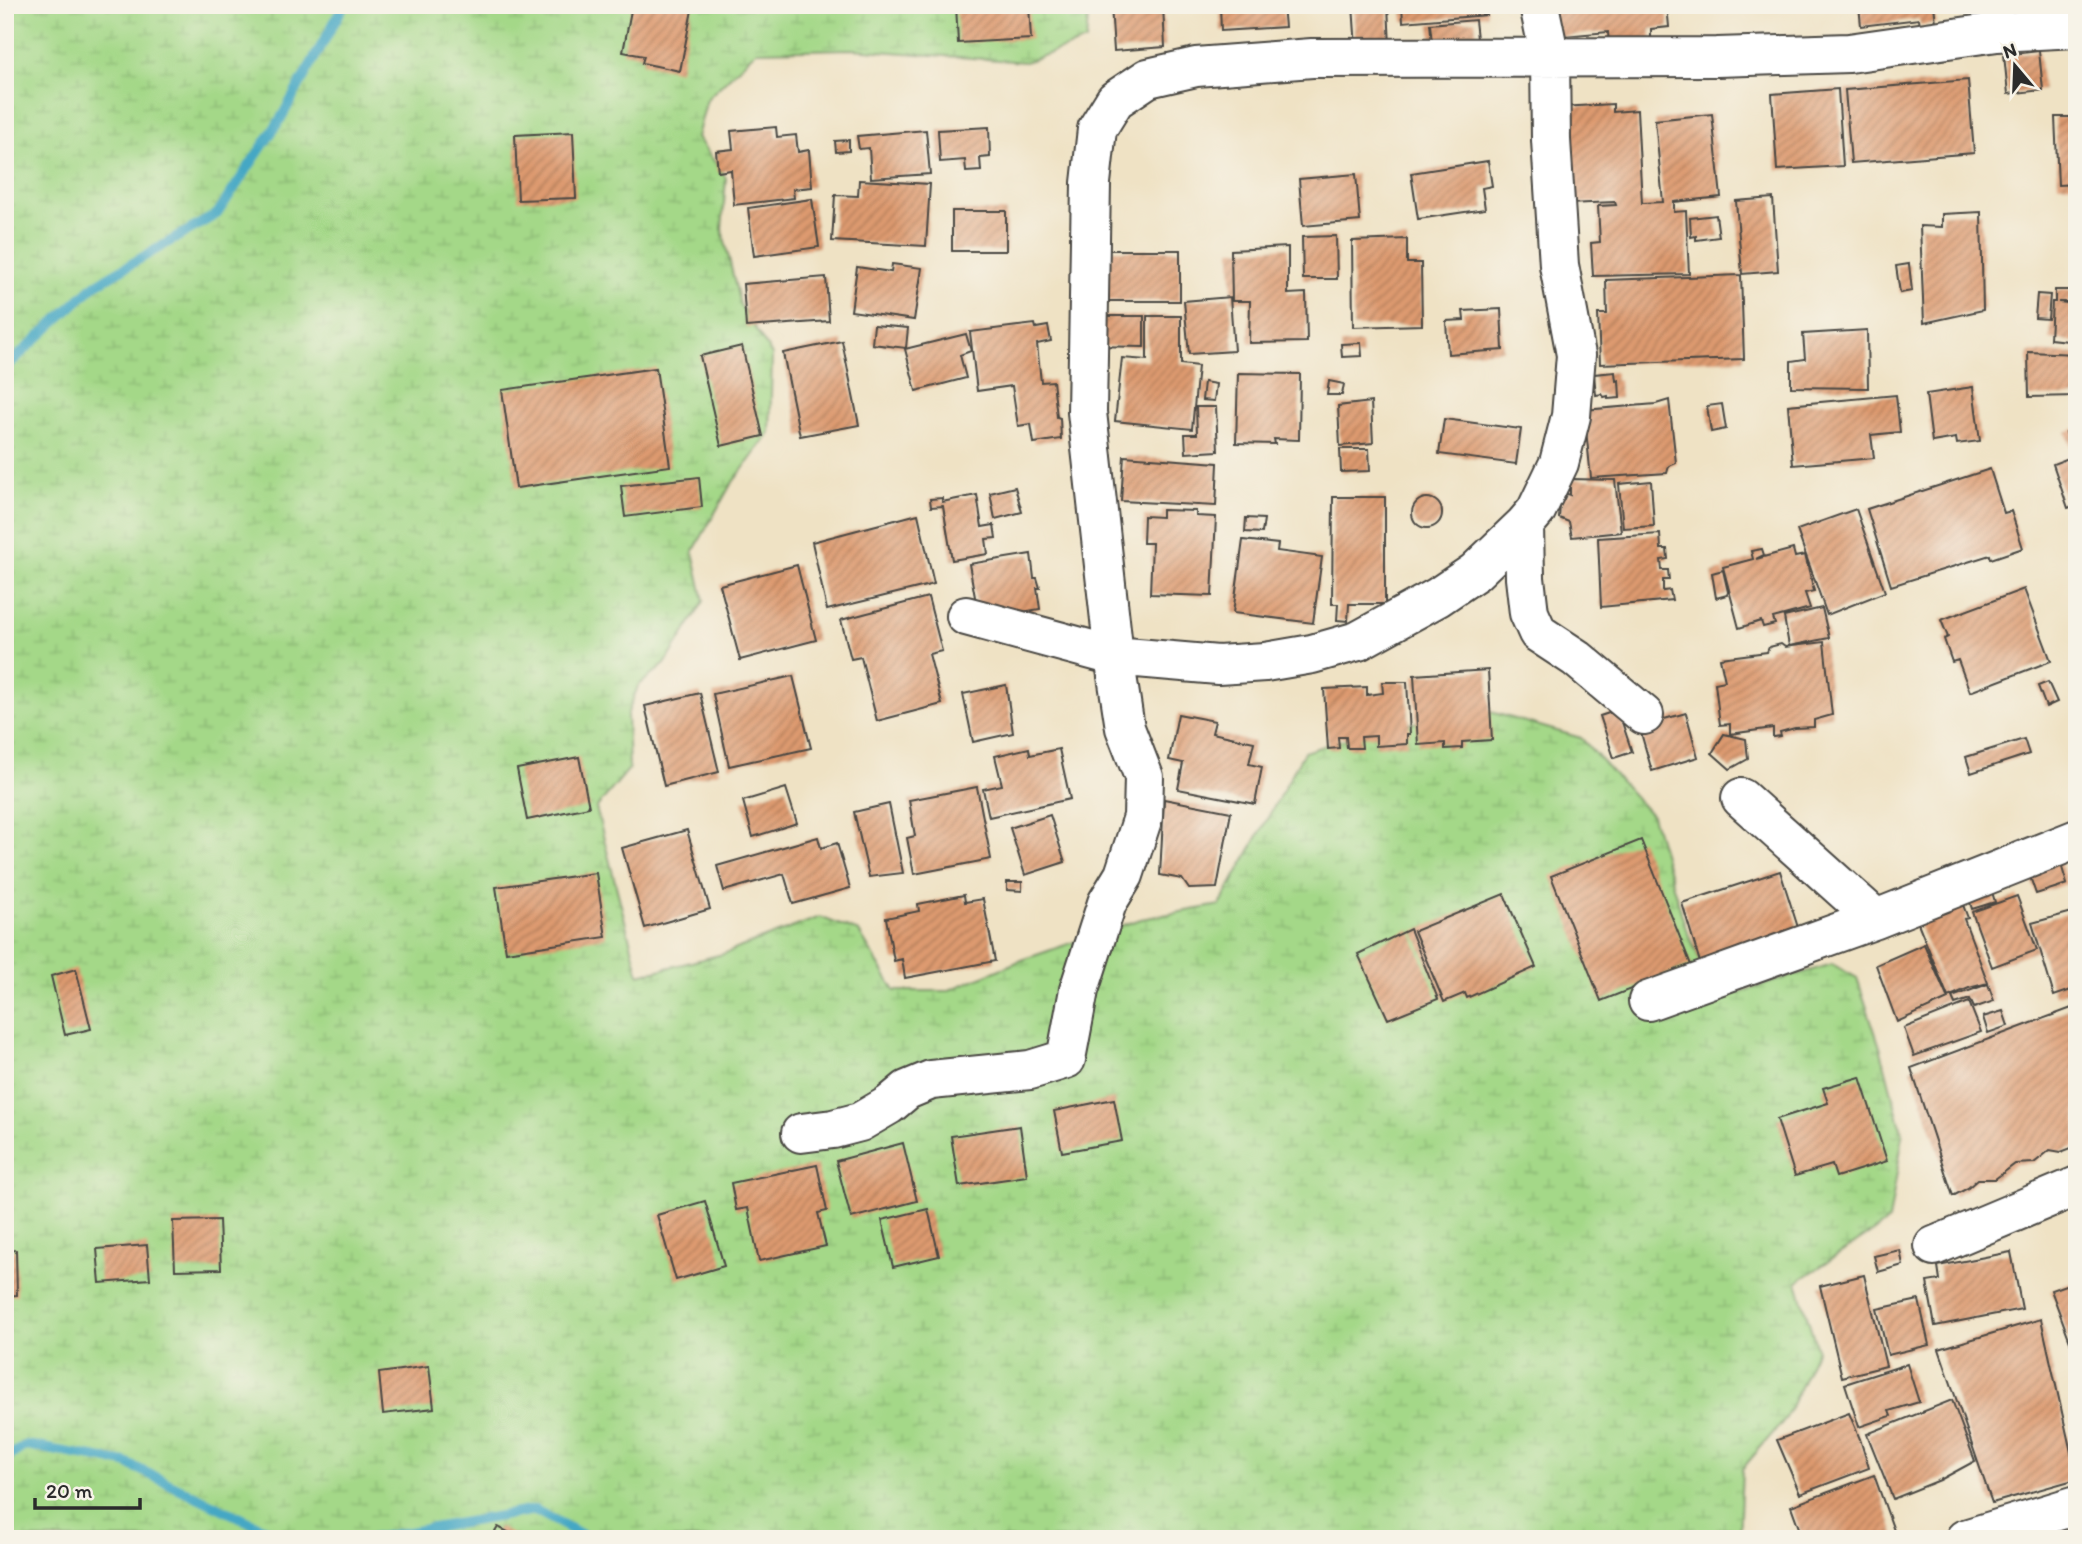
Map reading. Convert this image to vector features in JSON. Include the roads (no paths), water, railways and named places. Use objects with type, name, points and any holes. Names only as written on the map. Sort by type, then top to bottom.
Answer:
[{"type":"street","points":[[966,616],[1114,656],[1218,665],[1265,662],[1312,654],[1358,641],[1438,597],[1475,572],[1524,525],[1536,511],[1559,463],[1571,416],[1576,355],[1559,265],[1551,141],[1550,58],[1539,5]]},
{"type":"street","points":[[801,1133],[860,1122],[889,1105],[907,1090],[931,1080],[1030,1070],[1066,1059],[1079,990],[1107,903],[1124,875],[1143,817],[1144,777],[1125,728],[1114,656],[1087,412],[1091,183],[1097,129],[1115,100],[1148,78],[1196,67],[1312,58],[1717,57],[1849,52],[1996,19],[2077,27]]},
{"type":"street","points":[[1524,525],[1529,613],[1538,633],[1576,658],[1644,716]]},
{"type":"street","points":[[1741,798],[1876,919]]},
{"type":"street","points":[[1648,1000],[1876,919],[2077,839]]},
{"type":"street","points":[[1934,1246],[2077,1186]]},
{"type":"street","points":[[1965,1539],[2077,1505]]},
{"type":"waterway","points":[[5,368],[95,285],[217,214],[280,120],[344,5]]},
{"type":"waterway","points":[[5,1459],[26,1445],[126,1463],[285,1539]]},
{"type":"waterway","points":[[370,1539],[535,1510],[590,1539]]}]
